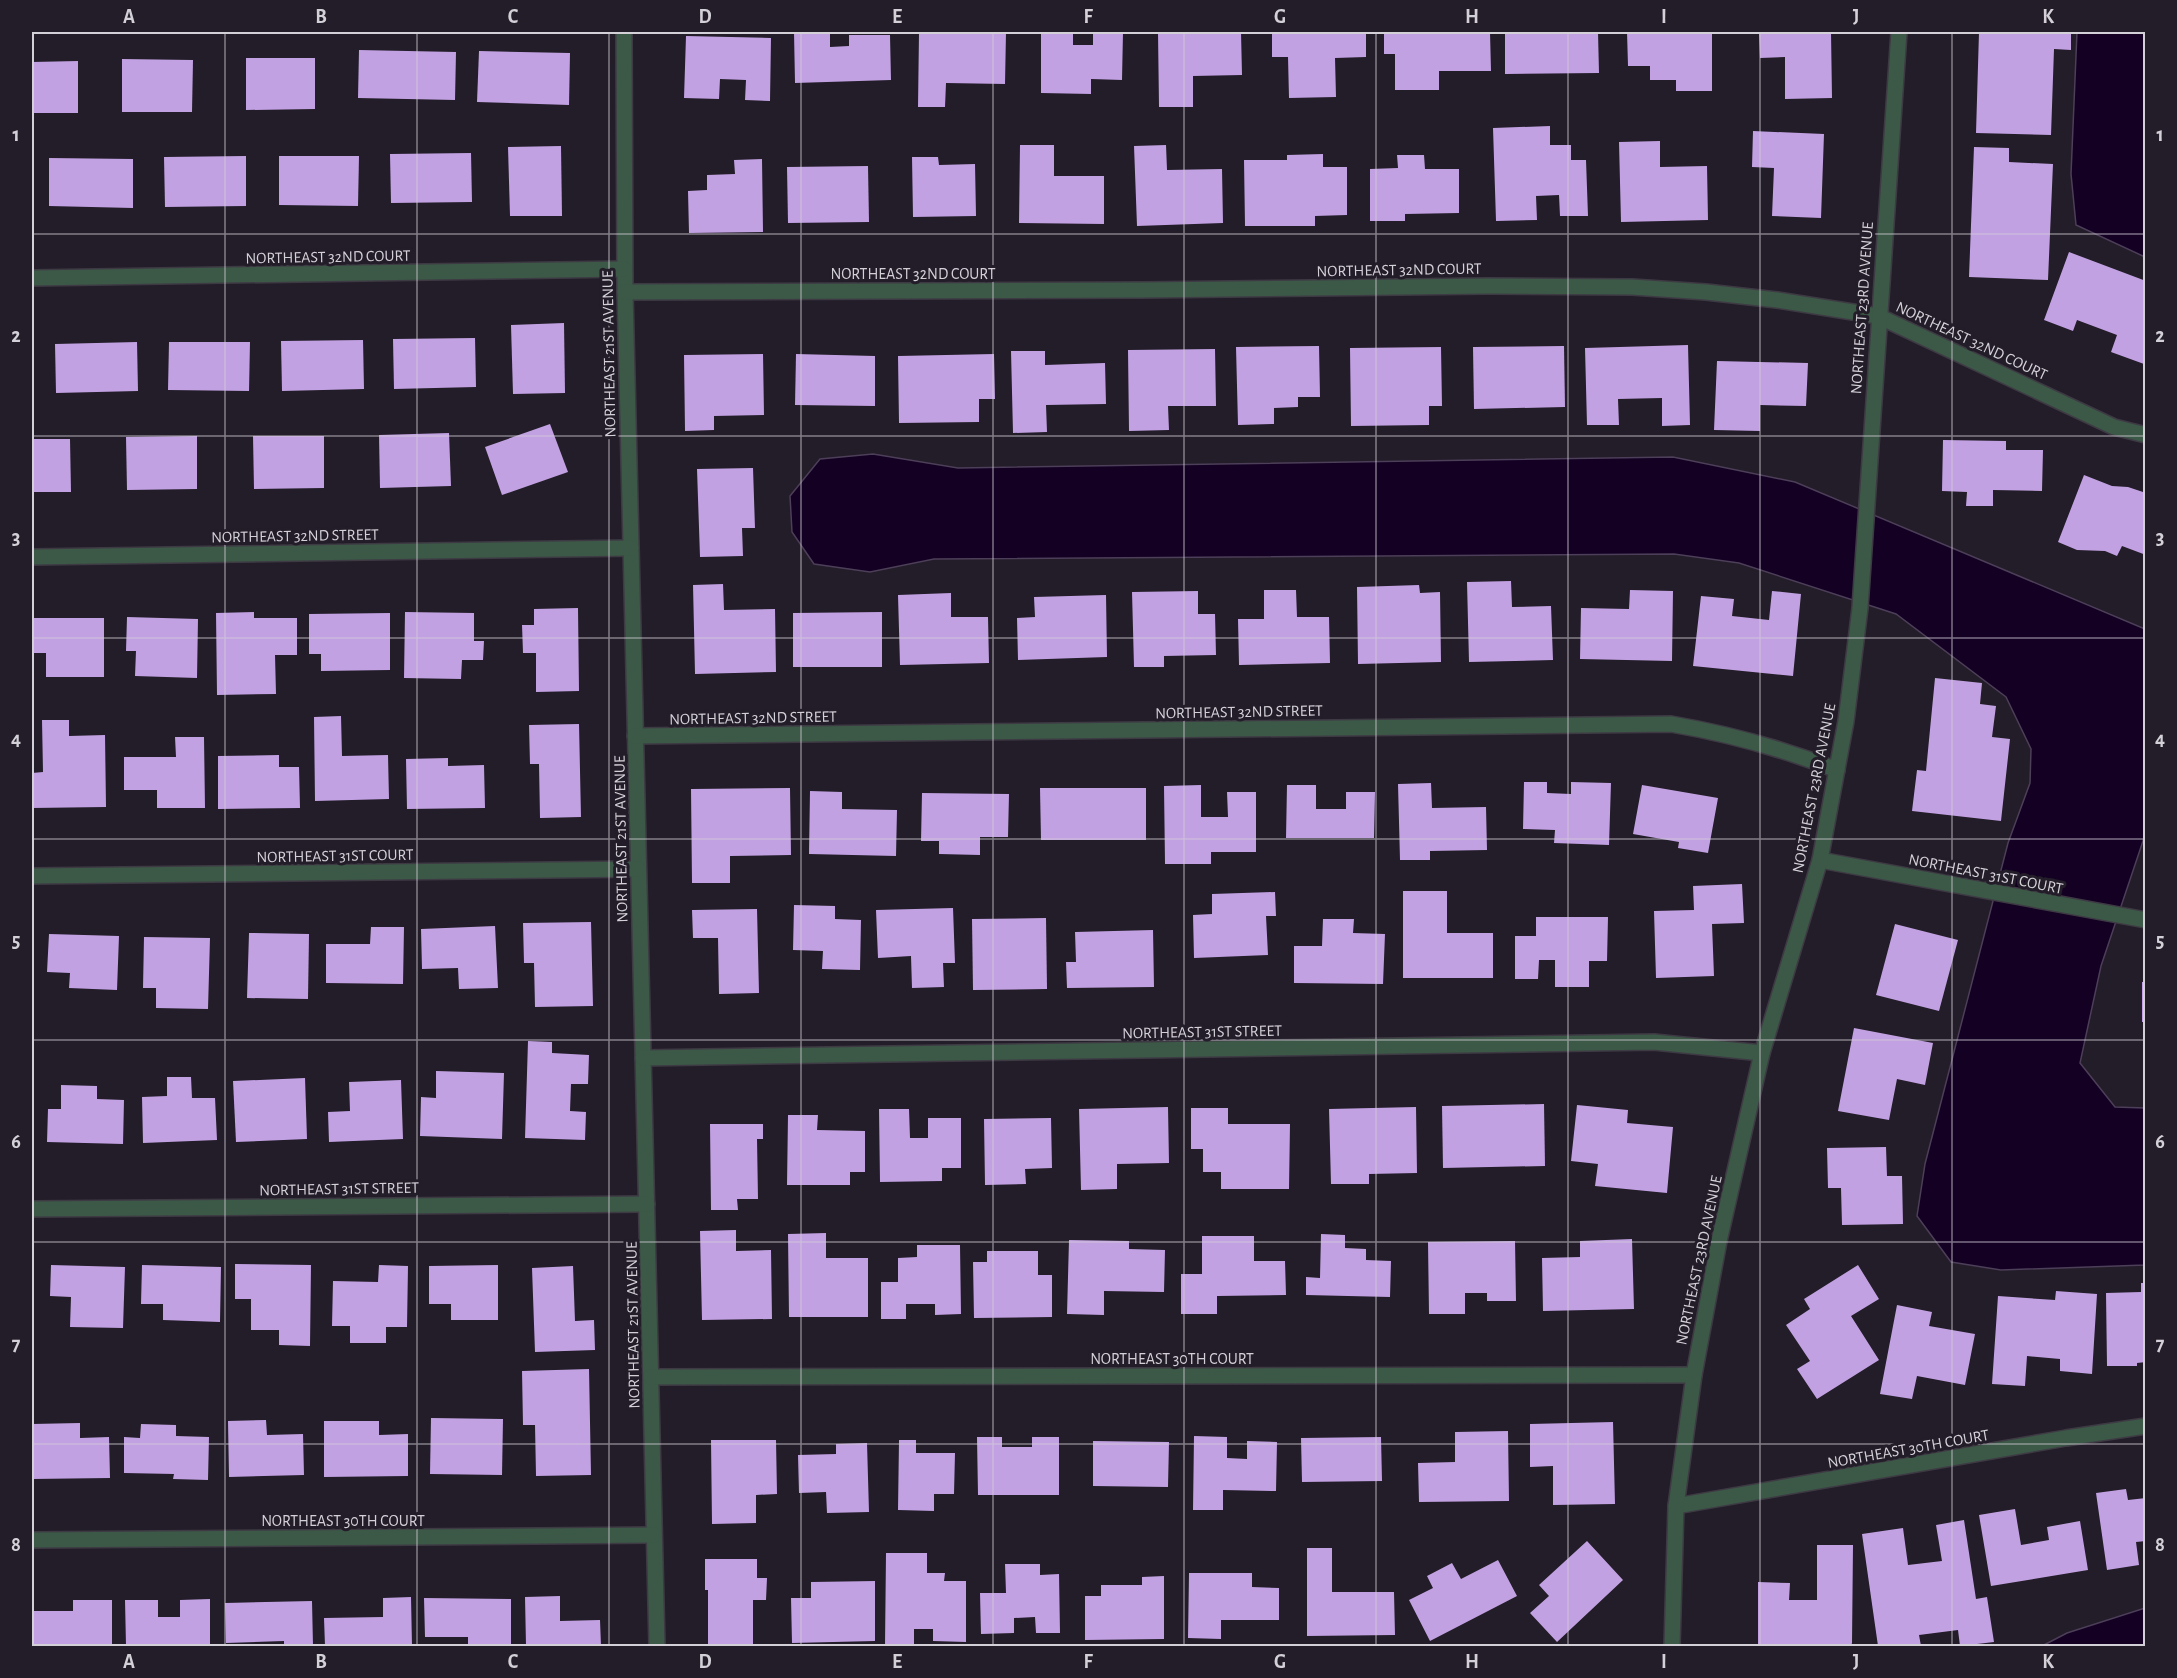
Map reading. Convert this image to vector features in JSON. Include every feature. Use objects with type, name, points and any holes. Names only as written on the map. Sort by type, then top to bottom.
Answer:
[{"type":"street","name":"NORTHEAST 21ST AVENUE","points":[[624,32],[624,292],[657,1647]]},
{"type":"street","name":"NORTHEAST 23RD AVENUE","points":[[1672,1647],[1676,1506],[1694,1375],[1719,1241],[1762,1053],[1820,860],[1846,721],[1860,608],[1899,32]]},
{"type":"street","name":"NORTHEAST 32ND COURT","points":[[32,278],[624,269]]},
{"type":"street","name":"NORTHEAST 32ND COURT","points":[[624,292],[1487,286],[1632,287],[1706,292],[1878,316],[2114,427],[2145,435]]},
{"type":"street","name":"NORTHEAST 32ND STREET","points":[[32,557],[631,548]]},
{"type":"street","name":"NORTHEAST 32ND STREET","points":[[635,736],[1671,724],[1722,732],[1798,755],[1837,770]]},
{"type":"street","name":"NORTHEAST 31ST COURT","points":[[1820,860],[2139,919]]},
{"type":"street","name":"NORTHEAST 31ST COURT","points":[[32,876],[638,869]]},
{"type":"street","name":"NORTHEAST 31ST STREET","points":[[643,1058],[1654,1042],[1762,1053]]},
{"type":"street","name":"NORTHEAST 31ST STREET","points":[[32,1209],[647,1204]]},
{"type":"street","name":"NORTHEAST 30TH COURT","points":[[651,1377],[1694,1375]]},
{"type":"street","name":"NORTHEAST 30TH COURT","points":[[1676,1506],[2145,1426]]},
{"type":"street","name":"NORTHEAST 30TH COURT","points":[[32,1540],[654,1535]]},
{"type":"shaded area","points":[[2077,32],[2145,32],[2145,257],[2076,225],[2071,174]]},
{"type":"shaded area","points":[[873,454],[958,468],[1673,457],[1795,482],[2145,629],[2145,835],[2101,966],[2080,1063],[2115,1107],[2145,1108],[2145,1265],[2001,1270],[1951,1262],[1917,1216],[1925,1164],[2008,843],[2030,783],[2031,749],[2006,697],[1896,614],[1739,563],[1674,554],[934,559],[870,572],[814,564],[792,532],[790,496],[820,459]]},
{"type":"shaded area","points":[[2145,1608],[2145,1646],[2042,1646],[2067,1633]]},
{"type":"building","points":[[794,32],[830,32],[830,47],[849,46],[849,35],[890,35],[891,80],[795,83]]},
{"type":"building","points":[[919,32],[1006,32],[1005,84],[946,83],[945,107],[918,107]]},
{"type":"building","points":[[1041,32],[1073,32],[1073,45],[1093,45],[1093,32],[1123,32],[1122,80],[1091,79],[1091,94],[1041,93]]},
{"type":"building","points":[[1158,32],[1241,32],[1242,75],[1193,76],[1193,107],[1159,107]]},
{"type":"building","points":[[1272,32],[1366,32],[1366,57],[1335,58],[1336,97],[1289,98],[1288,57],[1272,57]]},
{"type":"building","points":[[1384,32],[1490,32],[1491,71],[1439,71],[1439,90],[1395,90],[1395,54],[1384,54]]},
{"type":"building","points":[[1505,32],[1598,32],[1599,73],[1505,74]]},
{"type":"building","points":[[1627,32],[1712,32],[1712,91],[1676,91],[1676,80],[1650,80],[1650,66],[1628,66]]},
{"type":"building","points":[[1759,32],[1831,32],[1832,98],[1785,99],[1785,57],[1760,58]]},
{"type":"building","points":[[1979,32],[2071,32],[2071,50],[2054,49],[2051,135],[1976,133]]},
{"type":"building","points":[[686,36],[771,38],[770,101],[745,100],[746,80],[720,79],[719,99],[684,98]]},
{"type":"building","points":[[359,50],[456,52],[455,100],[358,98]]},
{"type":"building","points":[[479,51],[570,53],[569,105],[477,102]]},
{"type":"building","points":[[246,58],[315,58],[315,109],[246,110]]},
{"type":"building","points":[[122,59],[193,60],[192,112],[122,112]]},
{"type":"building","points":[[78,61],[78,113],[32,113],[32,62]]},
{"type":"building","points":[[1550,126],[1550,145],[1571,145],[1571,160],[1586,160],[1588,216],[1560,216],[1559,195],[1536,196],[1537,220],[1496,221],[1493,128]]},
{"type":"building","points":[[1753,131],[1824,134],[1821,218],[1772,216],[1774,168],[1752,167]]},
{"type":"building","points":[[1660,141],[1660,167],[1707,166],[1708,220],[1621,222],[1619,142]]},
{"type":"building","points":[[1020,145],[1054,145],[1054,176],[1104,176],[1104,224],[1019,223]]},
{"type":"building","points":[[1166,145],[1167,170],[1222,169],[1223,223],[1137,226],[1134,146]]},
{"type":"building","points":[[561,146],[562,216],[510,216],[508,147]]},
{"type":"building","points":[[1974,147],[2009,148],[2009,162],[2053,164],[2048,280],[1969,277]]},
{"type":"building","points":[[471,153],[472,202],[391,203],[390,154]]},
{"type":"building","points":[[1323,154],[1323,167],[1347,167],[1347,215],[1315,216],[1315,226],[1245,226],[1244,160],[1287,160],[1287,155]]},
{"type":"building","points":[[1397,155],[1424,155],[1425,169],[1459,169],[1459,213],[1405,214],[1405,221],[1370,221],[1370,169],[1398,168]]},
{"type":"building","points":[[246,156],[246,206],[165,207],[164,157]]},
{"type":"building","points":[[279,156],[359,156],[358,206],[279,205]]},
{"type":"building","points":[[912,157],[938,157],[939,165],[975,164],[976,216],[913,217]]},
{"type":"building","points":[[49,158],[133,159],[133,208],[49,206]]},
{"type":"building","points":[[762,159],[763,232],[689,233],[688,191],[707,190],[707,175],[735,174],[734,160]]},
{"type":"building","points":[[868,166],[869,222],[788,223],[787,167]]},
{"type":"building","points":[[2069,252],[2146,281],[2144,364],[2111,352],[2117,335],[2077,320],[2073,331],[2044,320]]},
{"type":"building","points":[[564,323],[565,393],[513,394],[511,325]]},
{"type":"building","points":[[475,338],[476,387],[394,389],[393,339]]},
{"type":"building","points":[[363,340],[364,389],[282,391],[281,341]]},
{"type":"building","points":[[137,342],[138,391],[56,393],[55,344]]},
{"type":"building","points":[[169,342],[250,342],[249,391],[168,390]]},
{"type":"building","points":[[1688,345],[1690,425],[1662,426],[1662,398],[1618,399],[1619,425],[1587,425],[1585,348]]},
{"type":"building","points":[[1319,346],[1320,397],[1298,397],[1298,407],[1274,408],[1274,424],[1238,425],[1236,347]]},
{"type":"building","points":[[1564,346],[1565,407],[1474,409],[1473,347]]},
{"type":"building","points":[[1441,347],[1442,406],[1429,406],[1429,425],[1351,426],[1350,348]]},
{"type":"building","points":[[1215,349],[1216,406],[1168,406],[1169,430],[1129,431],[1128,350]]},
{"type":"building","points":[[1011,351],[1045,351],[1045,365],[1105,363],[1106,404],[1046,405],[1047,432],[1013,433]]},
{"type":"building","points":[[763,354],[764,415],[714,416],[714,430],[685,431],[684,355]]},
{"type":"building","points":[[796,354],[875,356],[875,406],[795,405]]},
{"type":"building","points":[[994,354],[995,399],[979,399],[979,422],[899,423],[898,356]]},
{"type":"building","points":[[1717,361],[1808,363],[1806,406],[1760,405],[1760,431],[1714,430]]},
{"type":"building","points":[[550,424],[568,472],[502,495],[485,447]]},
{"type":"building","points":[[449,433],[451,486],[380,488],[379,435]]},
{"type":"building","points":[[197,436],[197,489],[127,490],[126,437]]},
{"type":"building","points":[[253,436],[324,436],[324,488],[254,489]]},
{"type":"building","points":[[32,439],[70,439],[71,492],[32,492]]},
{"type":"building","points":[[1943,440],[2006,441],[2006,450],[2043,450],[2042,491],[1993,490],[1993,506],[1966,506],[1967,492],[1942,491]]},
{"type":"building","points":[[753,468],[755,528],[742,528],[743,556],[700,557],[697,469]]},
{"type":"building","points":[[2084,475],[2112,486],[2128,487],[2146,493],[2146,555],[2122,546],[2117,556],[2105,551],[2077,550],[2058,542]]},
{"type":"building","points":[[1511,581],[1512,607],[1551,606],[1553,660],[1469,662],[1467,582]]},
{"type":"building","points":[[723,584],[724,610],[775,609],[776,672],[695,674],[693,585]]},
{"type":"building","points":[[1419,585],[1420,593],[1440,592],[1441,662],[1358,664],[1357,587]]},
{"type":"building","points":[[1264,590],[1296,590],[1297,617],[1329,617],[1330,663],[1239,665],[1238,619],[1264,619]]},
{"type":"building","points":[[1630,590],[1673,591],[1672,661],[1580,659],[1581,608],[1629,609]]},
{"type":"building","points":[[1198,591],[1198,614],[1215,614],[1216,655],[1164,656],[1164,667],[1134,667],[1132,592]]},
{"type":"building","points":[[1772,591],[1801,594],[1793,676],[1693,666],[1701,596],[1734,599],[1732,616],[1769,620]]},
{"type":"building","points":[[951,593],[951,617],[988,617],[989,663],[900,665],[898,595]]},
{"type":"building","points":[[1106,595],[1107,657],[1018,660],[1017,618],[1035,617],[1034,597]]},
{"type":"building","points":[[578,608],[579,691],[536,692],[536,653],[523,653],[522,625],[534,625],[534,609]]},
{"type":"building","points":[[254,612],[254,618],[297,618],[297,655],[275,655],[276,694],[217,695],[216,613]]},
{"type":"building","points":[[405,612],[474,613],[474,641],[484,641],[483,660],[462,660],[461,679],[404,678]]},
{"type":"building","points":[[882,612],[882,667],[793,667],[793,613]]},
{"type":"building","points":[[390,613],[390,670],[321,671],[321,654],[309,654],[309,614]]},
{"type":"building","points":[[127,617],[198,619],[197,678],[135,676],[136,651],[126,651]]},
{"type":"building","points":[[33,618],[104,618],[104,677],[46,677],[46,653],[33,653]]},
{"type":"building","points":[[1935,678],[1982,683],[1980,704],[1996,706],[1992,737],[2010,739],[2001,821],[1912,811],[1917,770],[1926,771]]},
{"type":"building","points":[[341,716],[342,756],[388,755],[389,799],[315,801],[314,717]]},
{"type":"building","points":[[42,720],[69,720],[69,736],[105,735],[106,807],[32,808],[32,773],[43,772]]},
{"type":"building","points":[[579,724],[581,817],[540,818],[539,764],[530,764],[529,725]]},
{"type":"building","points":[[175,737],[204,737],[205,808],[157,808],[157,790],[124,790],[124,757],[176,757]]},
{"type":"building","points":[[279,755],[279,767],[299,767],[300,808],[218,809],[218,756]]},
{"type":"building","points":[[448,758],[448,766],[484,765],[485,808],[407,809],[406,759]]},
{"type":"building","points":[[1524,782],[1547,782],[1547,793],[1571,794],[1571,782],[1611,783],[1609,845],[1554,843],[1555,830],[1523,829]]},
{"type":"building","points":[[1431,783],[1432,808],[1486,807],[1487,850],[1430,851],[1430,860],[1400,860],[1398,784]]},
{"type":"building","points":[[1201,785],[1201,817],[1228,817],[1227,792],[1256,792],[1256,852],[1211,852],[1211,864],[1165,864],[1164,786]]},
{"type":"building","points":[[1287,785],[1316,785],[1316,809],[1346,809],[1346,792],[1375,792],[1374,838],[1286,838]]},
{"type":"building","points":[[1642,785],[1718,798],[1708,853],[1678,848],[1679,842],[1633,834]]},
{"type":"building","points":[[790,788],[791,855],[730,856],[730,883],[692,883],[691,789]]},
{"type":"building","points":[[1040,788],[1146,788],[1146,840],[1041,840]]},
{"type":"building","points":[[810,791],[842,792],[842,809],[897,810],[896,856],[809,854]]},
{"type":"building","points":[[922,793],[1009,794],[1008,837],[980,837],[980,855],[939,854],[939,841],[921,841]]},
{"type":"building","points":[[1742,884],[1744,923],[1712,924],[1714,976],[1656,978],[1654,911],[1694,910],[1693,886]]},
{"type":"building","points":[[1403,891],[1447,891],[1447,933],[1493,933],[1493,978],[1403,978]]},
{"type":"building","points":[[1275,892],[1276,916],[1266,916],[1268,955],[1194,958],[1193,915],[1212,914],[1212,894]]},
{"type":"building","points":[[794,905],[835,906],[835,919],[861,920],[860,970],[822,969],[823,951],[793,950]]},
{"type":"building","points":[[953,908],[955,963],[943,963],[944,987],[912,988],[911,956],[878,958],[876,910]]},
{"type":"building","points":[[757,909],[759,993],[719,994],[718,938],[693,938],[692,910]]},
{"type":"building","points":[[1536,917],[1608,917],[1607,961],[1589,961],[1589,987],[1555,987],[1555,960],[1539,960],[1538,979],[1515,979],[1515,936],[1536,936]]},
{"type":"building","points":[[1046,918],[1047,989],[973,990],[972,919]]},
{"type":"building","points":[[1323,919],[1354,919],[1353,933],[1385,934],[1383,984],[1294,983],[1294,946],[1322,946]]},
{"type":"building","points":[[591,922],[593,1006],[535,1007],[534,963],[524,963],[523,923]]},
{"type":"building","points":[[1895,924],[1958,940],[1939,1011],[1876,995]]},
{"type":"building","points":[[495,926],[498,988],[459,989],[458,968],[422,969],[421,929]]},
{"type":"building","points":[[371,927],[404,927],[403,984],[326,983],[326,944],[370,944]]},
{"type":"building","points":[[1153,930],[1154,987],[1067,988],[1066,962],[1076,962],[1075,932]]},
{"type":"building","points":[[249,933],[309,934],[308,999],[247,998]]},
{"type":"building","points":[[49,934],[119,936],[117,990],[69,988],[70,973],[47,972]]},
{"type":"building","points":[[144,937],[210,938],[208,1009],[156,1008],[156,988],[143,988]]},
{"type":"building","points":[[2142,982],[2146,982],[2146,1022],[2142,1022]]},
{"type":"building","points":[[1854,1028],[1933,1043],[1925,1085],[1897,1079],[1889,1120],[1838,1111]]},
{"type":"building","points":[[528,1041],[552,1042],[552,1053],[589,1055],[588,1084],[571,1084],[570,1111],[586,1112],[585,1140],[525,1138]]},
{"type":"building","points":[[436,1071],[504,1073],[502,1139],[420,1136],[421,1097],[436,1098]]},
{"type":"building","points":[[167,1077],[191,1077],[192,1098],[215,1098],[217,1140],[143,1143],[142,1097],[167,1096]]},
{"type":"building","points":[[305,1078],[307,1139],[236,1142],[233,1081]]},
{"type":"building","points":[[401,1080],[403,1139],[329,1142],[328,1112],[350,1111],[349,1082]]},
{"type":"building","points":[[61,1085],[97,1086],[97,1099],[124,1100],[123,1144],[47,1142],[48,1109],[61,1109]]},
{"type":"building","points":[[1544,1104],[1545,1166],[1443,1168],[1442,1106]]},
{"type":"building","points":[[1577,1105],[1628,1110],[1627,1123],[1673,1127],[1667,1193],[1595,1186],[1598,1164],[1571,1161]]},
{"type":"building","points":[[1168,1107],[1169,1163],[1117,1164],[1117,1189],[1081,1190],[1079,1109]]},
{"type":"building","points":[[1416,1107],[1417,1173],[1369,1174],[1369,1184],[1331,1184],[1329,1109]]},
{"type":"building","points":[[1191,1108],[1228,1108],[1228,1124],[1290,1124],[1289,1189],[1221,1189],[1221,1172],[1203,1172],[1203,1149],[1191,1149]]},
{"type":"building","points":[[879,1109],[909,1109],[910,1138],[928,1138],[928,1118],[961,1118],[961,1168],[942,1168],[942,1181],[880,1182]]},
{"type":"building","points":[[788,1115],[818,1115],[817,1130],[865,1131],[865,1172],[850,1172],[850,1185],[787,1185]]},
{"type":"building","points":[[1051,1118],[1052,1168],[1025,1169],[1026,1184],[985,1185],[984,1119]]},
{"type":"building","points":[[710,1124],[763,1124],[763,1139],[757,1139],[758,1199],[737,1199],[738,1210],[711,1210]]},
{"type":"building","points":[[1886,1147],[1887,1176],[1902,1176],[1903,1224],[1842,1225],[1841,1188],[1828,1188],[1827,1148]]},
{"type":"building","points":[[736,1230],[736,1251],[771,1250],[772,1319],[702,1320],[700,1231]]},
{"type":"building","points":[[826,1233],[826,1258],[868,1258],[868,1317],[789,1317],[788,1234]]},
{"type":"building","points":[[1321,1234],[1345,1235],[1345,1248],[1366,1249],[1366,1260],[1391,1261],[1390,1297],[1306,1295],[1306,1277],[1320,1278]]},
{"type":"building","points":[[1202,1236],[1254,1236],[1254,1261],[1285,1261],[1286,1295],[1217,1296],[1217,1314],[1181,1314],[1181,1274],[1202,1274]]},
{"type":"building","points":[[1632,1239],[1634,1309],[1543,1311],[1542,1258],[1580,1257],[1580,1241]]},
{"type":"building","points":[[1069,1240],[1129,1241],[1129,1249],[1165,1250],[1164,1292],[1104,1291],[1104,1315],[1067,1314]]},
{"type":"building","points":[[1515,1241],[1516,1301],[1487,1301],[1487,1293],[1465,1293],[1465,1314],[1429,1314],[1428,1242]]},
{"type":"building","points":[[917,1245],[960,1245],[961,1314],[935,1315],[935,1304],[906,1304],[906,1319],[881,1319],[881,1282],[898,1282],[898,1258],[917,1257]]},
{"type":"building","points":[[987,1251],[1038,1251],[1038,1275],[1052,1275],[1052,1317],[974,1318],[973,1262],[987,1262]]},
{"type":"building","points":[[235,1264],[311,1265],[310,1346],[279,1345],[279,1330],[251,1330],[251,1299],[235,1299]]},
{"type":"building","points":[[51,1265],[125,1267],[123,1328],[70,1327],[71,1297],[50,1296]]},
{"type":"building","points":[[142,1265],[221,1267],[220,1322],[163,1320],[163,1304],[141,1304]]},
{"type":"building","points":[[379,1265],[408,1266],[407,1327],[386,1327],[386,1343],[350,1343],[350,1326],[332,1326],[333,1281],[378,1282]]},
{"type":"building","points":[[498,1265],[498,1320],[451,1320],[451,1304],[429,1304],[429,1266]]},
{"type":"building","points":[[1858,1265],[1879,1299],[1851,1316],[1879,1360],[1817,1399],[1797,1369],[1810,1361],[1786,1325],[1810,1309],[1804,1299]]},
{"type":"building","points":[[573,1266],[575,1321],[594,1320],[595,1350],[535,1352],[532,1268]]},
{"type":"building","points":[[2141,1283],[2146,1283],[2146,1362],[2137,1363],[2137,1366],[2107,1366],[2106,1293],[2141,1292]]},
{"type":"building","points":[[2056,1291],[2097,1294],[2092,1374],[2060,1371],[2060,1359],[2027,1356],[2025,1386],[1992,1384],[1998,1296],[2055,1300]]},
{"type":"building","points":[[1897,1305],[1932,1312],[1929,1326],[1975,1334],[1965,1385],[1917,1376],[1912,1399],[1880,1394]]},
{"type":"building","points":[[589,1369],[591,1475],[536,1476],[535,1425],[523,1425],[522,1371]]},
{"type":"building","points":[[431,1418],[503,1419],[502,1475],[430,1474]]},
{"type":"building","points":[[266,1420],[267,1435],[303,1434],[304,1475],[229,1477],[228,1421]]},
{"type":"building","points":[[324,1421],[379,1421],[379,1435],[408,1434],[408,1476],[324,1477]]},
{"type":"building","points":[[1613,1422],[1615,1504],[1553,1505],[1553,1466],[1530,1467],[1530,1424]]},
{"type":"building","points":[[80,1423],[80,1438],[109,1437],[110,1478],[32,1479],[32,1424]]},
{"type":"building","points":[[141,1424],[176,1425],[176,1436],[209,1437],[208,1480],[173,1479],[174,1474],[124,1473],[124,1437],[140,1438]]},
{"type":"building","points":[[1508,1431],[1509,1501],[1419,1502],[1418,1463],[1455,1462],[1455,1432]]},
{"type":"building","points":[[1194,1436],[1227,1437],[1227,1458],[1247,1459],[1247,1441],[1277,1442],[1276,1491],[1223,1490],[1223,1510],[1193,1510]]},
{"type":"building","points":[[977,1437],[1002,1437],[1002,1447],[1032,1447],[1032,1437],[1059,1437],[1059,1495],[978,1495]]},
{"type":"building","points":[[1381,1437],[1382,1481],[1302,1482],[1301,1438]]},
{"type":"building","points":[[711,1440],[776,1440],[777,1494],[756,1495],[756,1523],[712,1524]]},
{"type":"building","points":[[899,1440],[916,1440],[916,1453],[955,1453],[954,1494],[934,1494],[934,1511],[898,1510]]},
{"type":"building","points":[[1093,1441],[1169,1442],[1168,1487],[1093,1486]]},
{"type":"building","points":[[867,1443],[869,1512],[827,1513],[826,1492],[799,1493],[798,1455],[836,1454],[836,1444]]},
{"type":"building","points":[[2126,1489],[2128,1500],[2146,1498],[2146,1541],[2136,1542],[2139,1565],[2107,1570],[2096,1493]]},
{"type":"building","points":[[2015,1509],[2021,1545],[2049,1540],[2047,1527],[2080,1521],[2088,1570],[1991,1586],[1979,1515]]},
{"type":"building","points":[[1964,1520],[1976,1599],[1987,1597],[1994,1642],[1960,1646],[1958,1630],[1919,1635],[1921,1646],[1878,1646],[1862,1534],[1903,1528],[1908,1565],[1942,1561],[1936,1525]]},
{"type":"building","points":[[1587,1541],[1623,1580],[1557,1642],[1530,1613],[1549,1596],[1539,1585]]},
{"type":"building","points":[[1817,1545],[1853,1545],[1851,1646],[1758,1646],[1758,1582],[1790,1583],[1789,1600],[1817,1600]]},
{"type":"building","points":[[1307,1548],[1332,1548],[1332,1592],[1394,1592],[1395,1635],[1307,1636]]},
{"type":"building","points":[[886,1553],[927,1553],[927,1573],[945,1573],[944,1581],[966,1581],[966,1642],[933,1641],[933,1629],[914,1629],[914,1645],[885,1645]]},
{"type":"building","points":[[705,1559],[757,1559],[757,1578],[767,1578],[766,1600],[753,1600],[753,1646],[708,1646],[708,1590],[705,1590]]},
{"type":"building","points":[[1498,1560],[1517,1596],[1430,1641],[1409,1600],[1433,1588],[1427,1576],[1452,1563],[1461,1579]]},
{"type":"building","points":[[1005,1564],[1040,1564],[1040,1575],[1059,1574],[1060,1633],[1036,1633],[1035,1617],[1014,1618],[1014,1633],[981,1634],[980,1593],[1006,1593]]},
{"type":"building","points":[[1189,1573],[1252,1573],[1252,1587],[1279,1588],[1279,1620],[1221,1620],[1221,1639],[1188,1638]]},
{"type":"building","points":[[1164,1576],[1164,1639],[1085,1640],[1085,1596],[1101,1596],[1101,1585],[1142,1585],[1142,1577]]},
{"type":"building","points":[[875,1581],[875,1641],[792,1643],[791,1598],[811,1598],[811,1582]]},
{"type":"building","points":[[560,1596],[560,1621],[600,1620],[601,1646],[526,1646],[525,1597]]},
{"type":"building","points":[[411,1597],[412,1646],[325,1646],[324,1618],[383,1617],[383,1598]]},
{"type":"building","points":[[424,1598],[511,1599],[511,1646],[468,1646],[468,1637],[425,1637]]},
{"type":"building","points":[[210,1599],[210,1646],[126,1646],[125,1600],[158,1600],[158,1617],[180,1617],[180,1600]]},
{"type":"building","points":[[73,1600],[112,1600],[112,1646],[32,1646],[32,1611],[73,1611]]},
{"type":"building","points":[[312,1601],[313,1646],[284,1646],[284,1641],[226,1643],[225,1603]]}]
